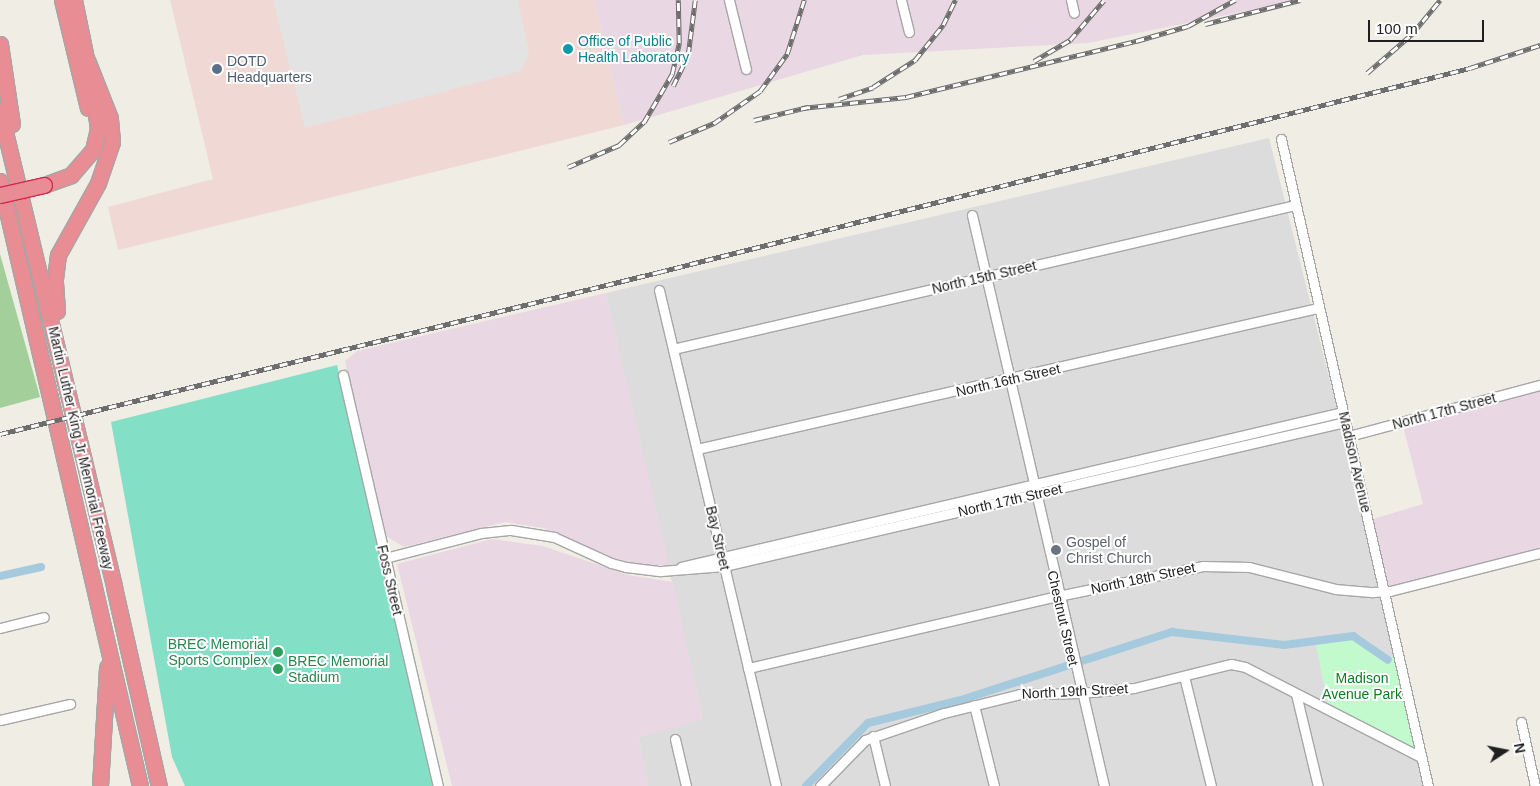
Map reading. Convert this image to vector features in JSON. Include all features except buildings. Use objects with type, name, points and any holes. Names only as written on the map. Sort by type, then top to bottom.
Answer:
[{"type":"highway","points":[[0,195],[43,183],[60,176],[76,164],[88,147],[91,131],[62,0]]},
{"type":"highway","points":[[0,190],[60,181],[76,171],[95,144],[98,123],[74,0]]},
{"type":"highway","points":[[0,44],[26,215]]},
{"type":"highway","points":[[59,355],[56,262],[102,174],[112,142],[110,118],[87,60]]},
{"type":"highway","name":"Martin Luther King Jr Memorial Freeway","points":[[0,111],[146,724],[158,786]]},
{"type":"highway","name":"Martin Luther King Jr Memorial Freeway","points":[[0,181],[140,786]]},
{"type":"highway","points":[[0,206],[18,258]]},
{"type":"highway","points":[[100,786],[105,635]]},
{"type":"highway","points":[[146,724],[160,756],[167,786]]},
{"type":"street","points":[[729,0],[746,69]]},
{"type":"street","points":[[901,0],[909,32]]},
{"type":"street","points":[[1071,0],[1074,13]]},
{"type":"street","name":"Madison Avenue","points":[[1281,139],[1428,786]]},
{"type":"street","name":"North 15th Street","points":[[673,349],[1295,205]]},
{"type":"street","name":"Chestnut Street","points":[[972,215],[1075,670],[1104,786]]},
{"type":"street","name":"Bay Street","points":[[659,290],[776,786]]},
{"type":"street","name":"North 16th Street","points":[[697,449],[1009,380],[1318,308]]},
{"type":"street","name":"Foss Street","points":[[343,375],[438,786]]},
{"type":"street","name":"North 17th Street","points":[[1349,436],[1540,385]]},
{"type":"street","name":"North 17th Street","points":[[674,570],[722,556],[836,529],[1343,412]]},
{"type":"street","name":"North 17th Street","points":[[385,558],[481,533],[520,530],[562,540],[618,565],[674,570],[724,566],[1346,422]]},
{"type":"street","points":[[1140,458],[1142,470]]},
{"type":"street","points":[[836,529],[838,540]]},
{"type":"street","name":"North 18th Street","points":[[748,668],[1152,575],[1219,565],[1249,567],[1335,589],[1384,591],[1540,553]]},
{"type":"street","points":[[0,628],[44,617]]},
{"type":"street","name":"North 19th Street","points":[[820,786],[859,744],[873,736],[974,705],[1027,693],[1081,693],[1134,688],[1238,664],[1421,757]]},
{"type":"street","points":[[1184,676],[1211,786]]},
{"type":"street","points":[[1296,694],[1318,786]]},
{"type":"street","points":[[0,720],[70,704]]},
{"type":"street","points":[[974,705],[994,786]]},
{"type":"street","points":[[1521,722],[1536,771],[1536,786]]},
{"type":"street","points":[[873,736],[885,786]]},
{"type":"street","points":[[675,739],[686,786]]},
{"type":"shaded area","points":[[170,0],[594,0],[624,125],[118,250],[108,207],[213,179]]},
{"type":"shaded area","points":[[273,0],[518,0],[529,53],[521,71],[305,128]]},
{"type":"shaded area","points":[[594,0],[1300,0],[1088,43],[863,55],[624,125]]},
{"type":"shaded area","points":[[1269,138],[1399,656],[1388,660],[1353,636],[1421,757],[1428,786],[648,786],[639,737],[703,719],[606,293]]},
{"type":"shaded area","points":[[606,293],[669,565],[643,565],[617,559],[543,528],[505,522],[404,547],[389,538],[385,534],[345,361],[357,351]]},
{"type":"shaded area","points":[[1540,387],[1540,549],[1388,587],[1373,519],[1423,504],[1403,426]]},
{"type":"shaded area","points":[[492,539],[543,546],[628,575],[673,582],[703,720],[639,737],[648,786],[452,786],[397,564]]},
{"type":"green space","points":[[0,254],[40,397],[0,408]]},
{"type":"green space","name":"BREC Memorial Sports Complex","points":[[337,365],[434,786],[185,786],[172,757],[111,422]]},
{"type":"green space","name":"Madison Avenue Park","points":[[1353,636],[1388,659],[1399,656],[1421,757],[1329,711],[1315,640]]},
{"type":"waterway","points":[[0,576],[41,567]]},
{"type":"waterway","points":[[806,786],[868,723],[964,699],[1172,632],[1284,645],[1353,636],[1388,660]]},
{"type":"railway","points":[[568,167],[619,145],[644,122],[672,74],[679,43],[678,0]]},
{"type":"railway","points":[[673,86],[688,55],[695,0]]},
{"type":"railway","points":[[669,142],[714,123],[760,91],[787,54],[804,0]]},
{"type":"railway","points":[[839,99],[873,87],[915,60],[943,25],[955,0]]},
{"type":"railway","points":[[1034,61],[1070,40],[1104,0]]},
{"type":"railway","points":[[802,108],[906,97],[1136,41],[1188,26],[1235,0]]},
{"type":"railway","points":[[1205,24],[1300,0]]},
{"type":"railway","points":[[1367,73],[1412,34],[1440,0]]},
{"type":"railway","points":[[0,434],[659,272],[1470,68],[1540,45]]},
{"type":"railway","points":[[754,120],[808,107]]},
{"type":"place","name":"Office of Public Health Laboratory","points":[[568,49]]},
{"type":"place","name":"DOTD Headquarters","points":[[217,69]]},
{"type":"place","name":"Gospel of Christ Church","points":[[1056,550]]},
{"type":"place","name":"BREC Memorial Sports Complex","points":[[278,652]]},
{"type":"place","name":"BREC Memorial Stadium","points":[[278,669]]}]
